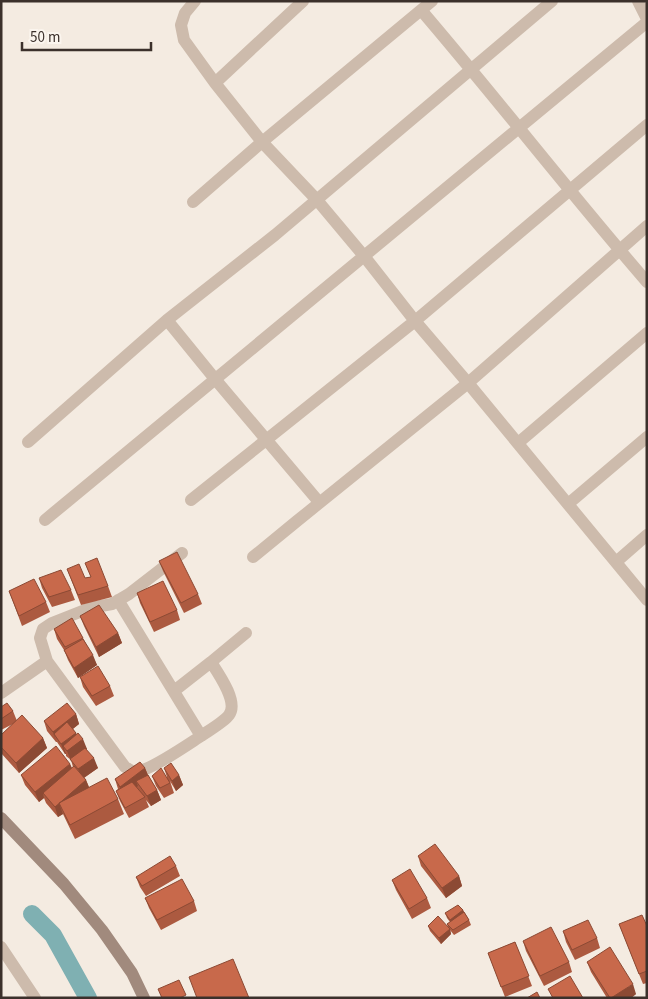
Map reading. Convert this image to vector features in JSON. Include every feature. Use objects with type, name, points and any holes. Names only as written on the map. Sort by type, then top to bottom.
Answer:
[{"type":"street","points":[[195,1],[185,13],[181,25],[184,40],[215,83],[262,142],[317,200],[364,256],[415,321],[647,600]]},
{"type":"street","points":[[215,83],[303,1]]},
{"type":"street","points":[[193,202],[262,142],[432,1]]},
{"type":"street","points":[[28,442],[167,320],[274,236],[552,1]]},
{"type":"street","points":[[45,520],[647,20],[638,1]]},
{"type":"street","points":[[421,10],[472,70],[569,191],[647,282]]},
{"type":"street","points":[[191,500],[415,321],[647,125]]},
{"type":"street","points":[[253,557],[468,383],[647,226]]},
{"type":"street","points":[[167,320],[319,502]]},
{"type":"street","points":[[518,443],[647,333]]},
{"type":"street","points":[[568,504],[647,437]]},
{"type":"street","points":[[616,562],[647,536]]},
{"type":"street","points":[[182,553],[129,594],[112,604],[90,608],[52,623],[43,629],[40,638],[47,661],[125,767],[136,772],[151,767],[201,736],[228,716],[231,711],[231,701],[226,687],[211,662]]},
{"type":"street","points":[[118,600],[201,736]]},
{"type":"street","points":[[174,691],[246,632]]},
{"type":"street","points":[[1,693],[47,661]]},
{"type":"street","points":[[1,818],[64,884],[102,930],[132,973],[144,998]]},
{"type":"street","points":[[1,947],[35,998]]},
{"type":"building","points":[[177,552],[198,594],[181,603],[159,561]]},
{"type":"building","points":[[97,558],[108,586],[78,595],[67,569],[79,564],[85,578],[91,577],[85,563]]},
{"type":"building","points":[[61,570],[71,590],[49,597],[39,578]]},
{"type":"building","points":[[34,579],[46,602],[19,616],[9,591]]},
{"type":"building","points":[[163,581],[177,610],[150,622],[137,593]]},
{"type":"building","points":[[99,605],[118,633],[96,647],[80,616]]},
{"type":"building","points":[[72,618],[83,638],[65,647],[54,629]]},
{"type":"building","points":[[83,639],[93,655],[74,668],[64,650]]},
{"type":"building","points":[[98,666],[110,686],[92,696],[80,677]]},
{"type":"building","points":[[7,703],[13,711],[1,719],[1,707]]},
{"type":"building","points":[[67,703],[76,714],[53,732],[44,721]]},
{"type":"building","points":[[22,715],[43,738],[16,763],[1,747],[1,735]]},
{"type":"building","points":[[67,722],[76,733],[61,744],[54,734]]},
{"type":"building","points":[[78,733],[83,739],[67,751],[63,746]]},
{"type":"building","points":[[56,746],[70,764],[35,792],[21,775]]},
{"type":"building","points":[[85,748],[94,758],[78,769],[70,759]]},
{"type":"building","points":[[140,762],[145,768],[120,787],[115,779]]},
{"type":"building","points":[[171,763],[179,775],[172,781],[164,768]]},
{"type":"building","points":[[74,766],[86,780],[55,807],[43,793]]},
{"type":"building","points":[[161,768],[170,783],[160,788],[152,776]]},
{"type":"building","points":[[148,775],[157,790],[147,796],[136,781]]},
{"type":"building","points":[[107,778],[118,799],[70,825],[59,803]]},
{"type":"building","points":[[132,782],[145,797],[125,808],[116,791]]},
{"type":"building","points":[[435,844],[459,876],[442,888],[418,856]]},
{"type":"building","points":[[170,856],[176,866],[142,886],[136,877]]},
{"type":"building","points":[[410,869],[427,898],[409,909],[392,880]]},
{"type":"building","points":[[182,879],[194,901],[157,920],[145,898]]},
{"type":"building","points":[[458,905],[463,910],[450,920],[445,913]]},
{"type":"building","points":[[464,912],[469,920],[453,930],[447,924]]},
{"type":"building","points":[[642,915],[647,926],[647,971],[639,974],[619,924]]},
{"type":"building","points":[[438,916],[450,929],[439,938],[428,926]]},
{"type":"building","points":[[588,920],[597,938],[572,950],[563,931]]},
{"type":"building","points":[[551,927],[569,962],[540,976],[523,941]]},
{"type":"building","points":[[515,942],[529,976],[501,987],[488,953]]},
{"type":"building","points":[[610,947],[633,984],[611,998],[587,962]]},
{"type":"building","points":[[233,959],[249,998],[197,998],[189,977]]},
{"type":"building","points":[[570,976],[583,998],[553,998],[548,989]]},
{"type":"building","points":[[179,980],[186,995],[180,998],[162,998],[158,989]]},
{"type":"building","points":[[537,992],[540,998],[527,998]]},
{"type":"waterway","points":[[32,914],[53,935],[88,998]]}]
